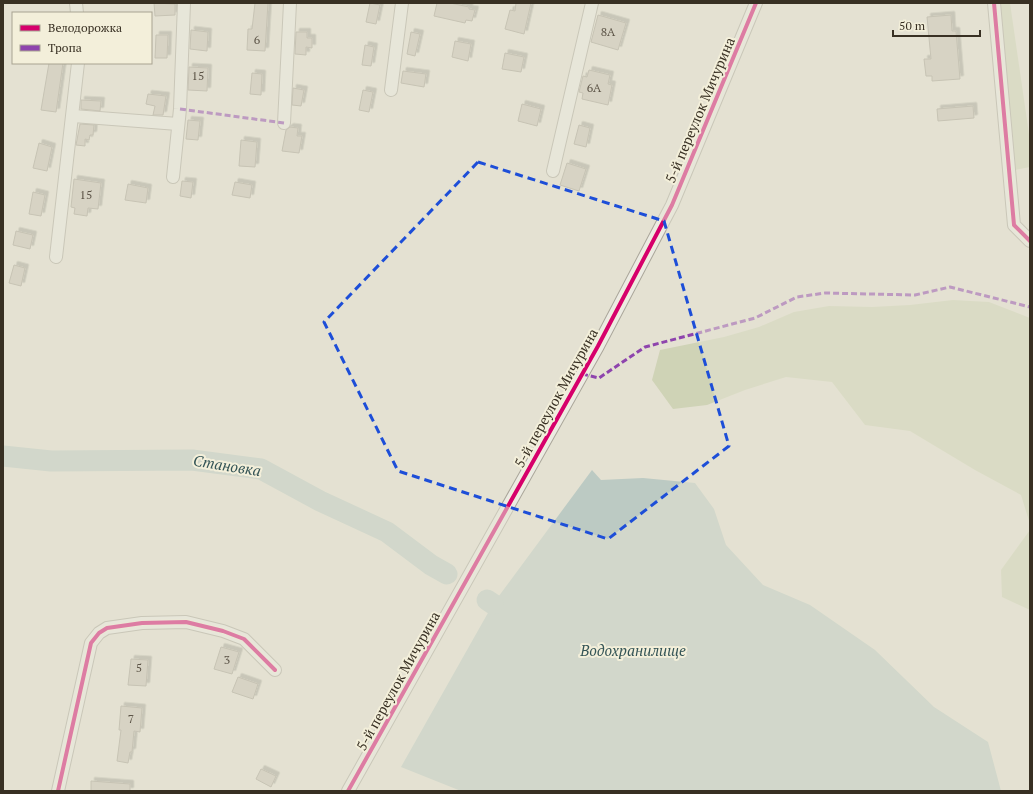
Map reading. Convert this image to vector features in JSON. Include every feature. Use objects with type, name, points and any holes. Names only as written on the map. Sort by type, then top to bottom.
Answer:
[{"type":"street","points":[[173,177],[178,124],[184,3]]},
{"type":"street","points":[[284,123],[290,3]]},
{"type":"street","points":[[391,90],[402,3]]},
{"type":"street","points":[[553,171],[587,18],[592,3]]},
{"type":"street","name":"5-й переулок Мичурина","points":[[348,791],[598,346],[672,205],[756,3]]},
{"type":"street","points":[[994,3],[1014,225],[1030,241]]},
{"type":"street","points":[[56,257],[78,64]]},
{"type":"street","points":[[73,116],[178,124]]},
{"type":"street","points":[[58,791],[91,643],[107,628],[142,623],[186,622],[222,631],[244,639],[275,670]]},
{"type":"highlighted area","points":[[478,162],[664,221],[729,446],[608,539],[398,471],[324,322]]},
{"type":"green space","points":[[1000,3],[1010,3],[1030,141],[1030,167],[1015,170]]},
{"type":"green space","points":[[953,300],[989,302],[1030,318],[1030,524],[1021,495],[975,470],[910,431],[865,425],[832,382],[786,377],[745,390],[707,405],[673,409],[652,380],[660,350],[724,337],[759,327],[794,312],[829,306],[872,307],[910,305]]},
{"type":"green space","points":[[1030,530],[1030,610],[1002,597],[1001,570]]},
{"type":"water","name":"Водохранилище","points":[[592,470],[601,480],[643,478],[695,483],[714,509],[726,545],[763,585],[810,605],[875,650],[934,707],[988,742],[1001,791],[461,791],[401,767],[493,604]]},
{"type":"building","points":[[154,3],[175,4],[175,15],[155,16]]},
{"type":"building","points":[[255,3],[268,3],[265,51],[247,50],[248,29],[252,29]]},
{"type":"building","points":[[370,3],[380,5],[376,24],[366,22]]},
{"type":"building","points":[[437,3],[450,3],[469,7],[469,9],[475,10],[472,21],[466,20],[465,23],[434,16]]},
{"type":"building","points":[[516,3],[531,3],[524,34],[505,29],[510,10],[515,11]]},
{"type":"building","points":[[598,15],[626,23],[618,50],[591,42]]},
{"type":"building","points":[[951,15],[952,31],[956,31],[960,79],[932,81],[932,76],[926,76],[924,59],[931,59],[927,17]]},
{"type":"building","points":[[191,30],[208,32],[207,51],[190,49]]},
{"type":"building","points":[[296,32],[307,32],[307,38],[312,38],[312,48],[306,47],[306,55],[295,54]]},
{"type":"building","points":[[411,32],[420,34],[415,56],[407,54]]},
{"type":"building","points":[[156,35],[168,35],[167,58],[155,58]]},
{"type":"building","points":[[455,41],[471,44],[468,61],[452,57]]},
{"type":"building","points":[[365,45],[374,47],[371,66],[362,65]]},
{"type":"building","points":[[505,53],[524,57],[521,72],[502,69]]},
{"type":"building","points":[[49,64],[63,64],[56,112],[41,110]]},
{"type":"building","points":[[189,67],[208,68],[207,91],[188,90]]},
{"type":"building","points":[[589,70],[610,75],[608,84],[612,85],[608,105],[582,99],[583,93],[579,92],[583,76],[587,77]]},
{"type":"building","points":[[403,71],[426,74],[424,87],[401,83]]},
{"type":"building","points":[[252,73],[262,74],[261,95],[250,94]]},
{"type":"building","points":[[293,88],[304,90],[301,106],[292,105]]},
{"type":"building","points":[[363,90],[373,92],[369,112],[359,110]]},
{"type":"building","points":[[148,94],[166,96],[163,115],[153,115],[155,106],[146,104]]},
{"type":"building","points":[[81,100],[101,101],[100,111],[81,109]]},
{"type":"building","points":[[522,104],[541,109],[537,126],[518,121]]},
{"type":"building","points":[[973,106],[974,118],[938,121],[937,109]]},
{"type":"building","points":[[188,120],[200,121],[198,140],[186,139]]},
{"type":"building","points":[[80,124],[94,125],[93,135],[90,135],[89,140],[85,139],[85,146],[76,145]]},
{"type":"building","points":[[579,125],[590,128],[586,147],[574,144]]},
{"type":"building","points":[[290,127],[298,128],[297,136],[302,136],[299,153],[282,151],[286,130]]},
{"type":"building","points":[[241,140],[257,142],[255,167],[239,166]]},
{"type":"building","points":[[39,143],[52,147],[47,171],[33,168]]},
{"type":"building","points":[[567,163],[586,169],[579,191],[560,185]]},
{"type":"building","points":[[74,179],[101,183],[98,209],[88,208],[87,216],[74,214],[75,208],[71,207]]},
{"type":"building","points":[[182,181],[193,182],[191,198],[180,196]]},
{"type":"building","points":[[235,182],[252,185],[250,198],[232,195]]},
{"type":"building","points":[[128,184],[148,188],[146,203],[125,200]]},
{"type":"building","points":[[33,192],[45,195],[41,216],[29,214]]},
{"type":"building","points":[[16,231],[33,235],[30,249],[13,245]]},
{"type":"building","points":[[14,265],[25,268],[21,286],[9,283]]},
{"type":"building","points":[[221,647],[239,652],[232,674],[214,669]]},
{"type":"building","points":[[131,659],[148,660],[146,686],[128,685]]},
{"type":"building","points":[[238,677],[258,684],[253,699],[232,692]]},
{"type":"building","points":[[121,706],[142,708],[140,732],[134,731],[132,752],[130,752],[128,763],[117,761],[121,730],[119,730]]},
{"type":"building","points":[[261,769],[276,776],[271,787],[256,779]]},
{"type":"building","points":[[91,781],[130,784],[130,791],[91,791]]},
{"type":"waterway","name":"Становка","points":[[3,456],[51,461],[192,460],[261,469],[320,501],[387,532],[431,565],[447,574]]},
{"type":"waterway","name":"Становка","points":[[487,600],[493,604]]},
{"type":"marked path","points":[[180,109],[284,123]]},
{"type":"marked path","points":[[582,374],[599,378],[645,347],[755,318],[797,297],[825,293],[915,295],[950,287],[1030,307]]},
{"type":"cycle path","points":[[348,791],[598,346],[672,205],[756,3]]},
{"type":"cycle path","points":[[994,3],[1014,225],[1030,241]]},
{"type":"cycle path","points":[[58,791],[91,643],[99,633],[107,628],[142,623],[186,622],[223,631],[244,639],[275,670]]}]
